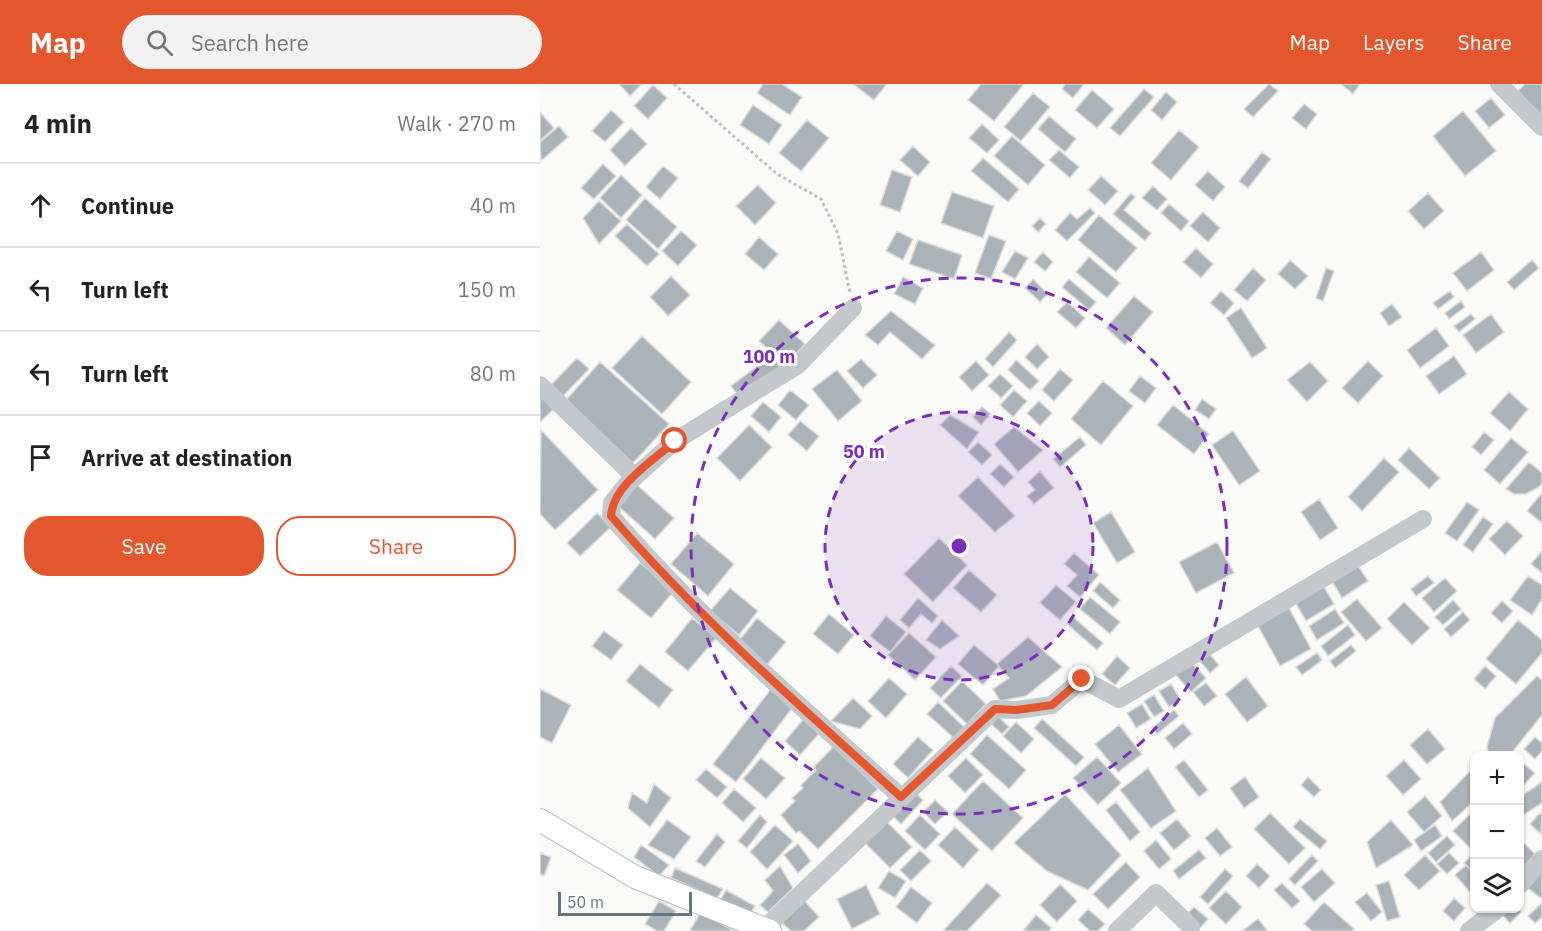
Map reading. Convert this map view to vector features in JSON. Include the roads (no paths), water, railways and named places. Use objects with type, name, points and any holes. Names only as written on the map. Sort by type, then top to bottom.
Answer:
[{"type":"main road","points":[[540,820],[635,877],[768,929]]},
{"type":"street","points":[[1499,84],[1542,127]]},
{"type":"street","points":[[853,308],[798,365],[675,441],[635,477],[612,502],[611,516],[650,561],[768,677],[901,797]]},
{"type":"street","points":[[540,386],[635,477]]},
{"type":"street","points":[[768,929],[901,797],[995,709],[1016,710],[1052,705],[1082,679],[1119,699],[1423,519]]},
{"type":"street","points":[[1524,880],[1542,859]]},
{"type":"street","points":[[1117,931],[1156,893],[1191,927]]},
{"type":"street","points":[[1469,931],[1494,913]]}]
